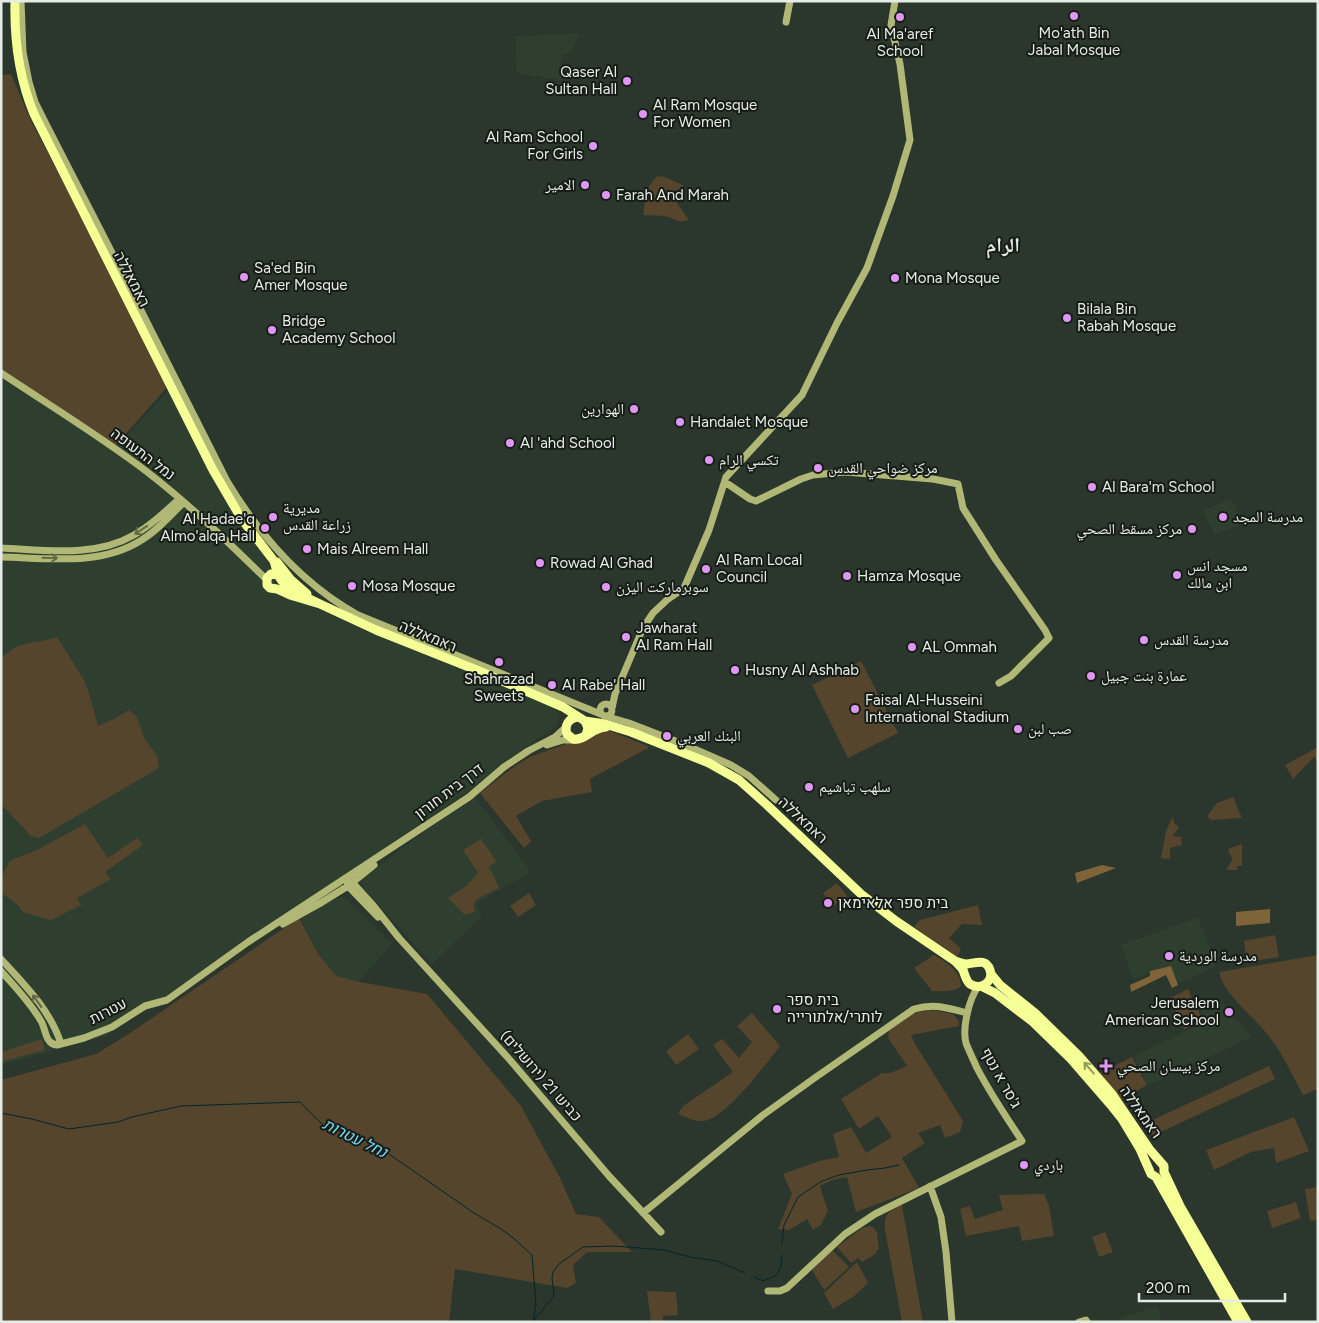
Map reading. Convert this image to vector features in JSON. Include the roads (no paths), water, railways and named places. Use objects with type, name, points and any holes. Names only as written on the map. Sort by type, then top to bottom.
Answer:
[{"type":"highway","name":"ראמאללה","points":[[15,1],[15,33],[18,64],[26,94],[34,114],[213,470],[241,518],[268,553],[274,564],[275,579],[290,595],[320,604],[376,630],[479,671],[563,707],[582,719],[616,727],[720,769],[739,780],[861,894],[896,921],[955,961],[967,979]]},
{"type":"highway","points":[[268,553],[291,580],[320,604]]},
{"type":"highway","points":[[555,704],[563,712],[567,734],[573,739],[576,740],[603,727],[616,727]]},
{"type":"highway","points":[[566,725],[571,719],[582,719],[588,728],[586,734]]},
{"type":"highway","name":"ראמאללה","points":[[955,961],[966,964],[972,963]]},
{"type":"highway","points":[[980,961],[988,966],[991,974],[988,982],[974,986],[967,979],[966,969],[972,963],[980,961]]},
{"type":"highway","name":"ראמאללה","points":[[991,974],[1000,986],[1035,1013],[1079,1056],[1112,1094],[1150,1150],[1161,1162]]},
{"type":"highway","name":"ראמאללה","points":[[979,986],[995,993],[1033,1022],[1071,1059],[1122,1119],[1238,1322]]},
{"type":"highway","points":[[1164,1172],[1161,1176],[1152,1173],[1149,1167],[1152,1162],[1158,1161],[1164,1166],[1164,1172],[1184,1212],[1247,1322]]},
{"type":"street","points":[[22,1],[23,52],[29,82],[42,116],[228,481],[268,540],[289,563],[314,586],[358,615],[604,716],[629,723],[700,751],[741,770],[776,800]]},
{"type":"street","points":[[786,22],[790,1]]},
{"type":"street","points":[[604,716],[610,714],[615,694],[643,628],[653,613],[684,588],[709,530],[726,477],[802,395],[836,323],[867,268],[893,196],[910,140],[900,64],[891,25],[895,1]]},
{"type":"street","name":"נמל התעופה","points":[[1,373],[133,461],[227,541],[257,571],[275,579]]},
{"type":"street","points":[[725,482],[756,501],[813,475],[845,472],[934,479],[958,484],[963,508],[1049,638],[1011,676],[1000,683]]},
{"type":"street","points":[[1,548],[74,551],[108,546],[144,528],[181,501]]},
{"type":"street","points":[[1,557],[71,558],[103,556],[140,541],[161,525],[181,501]]},
{"type":"street","points":[[604,716],[600,711],[603,704],[613,694],[622,679]]},
{"type":"street","points":[[576,703],[609,705],[620,717],[629,723]]},
{"type":"street","name":"דרך בית חורון","points":[[167,1000],[248,942],[469,797],[504,766],[554,737],[566,725]]},
{"type":"street","name":"דרך בית חורון","points":[[528,751],[563,740],[576,740]]},
{"type":"street","name":"דרך בית חורון","points":[[248,942],[310,910],[350,885],[387,852]]},
{"type":"street","points":[[334,895],[346,892],[361,896],[361,876]]},
{"type":"street","name":"כביש 21 (ירושלים)","points":[[345,878],[492,1040],[609,1176],[661,1232]]},
{"type":"street","points":[[1,960],[27,988],[42,1008],[58,1034],[61,1044],[57,1045],[50,1042],[42,1022],[21,992],[1,971]]},
{"type":"street","points":[[967,979],[972,989],[972,997]]},
{"type":"street","name":"ג'סר א נטף","points":[[930,1186],[1022,1141],[986,1085],[966,1041],[967,1013],[972,997],[979,986]]},
{"type":"street","name":"עטרות","points":[[61,1044],[84,1038],[112,1027],[145,1006],[167,1000]]},
{"type":"street","points":[[643,1213],[763,1115],[914,1009],[939,1006],[967,1013]]},
{"type":"street","points":[[768,1291],[787,1288],[830,1246],[860,1223],[892,1204],[930,1186],[941,1216],[952,1322]]},
{"type":"waterway","name":"נחל עטרות","points":[[1,1113],[69,1129],[118,1122],[181,1106],[300,1102],[324,1126],[376,1145],[474,1213],[501,1229],[532,1255],[536,1305],[533,1322]]},
{"type":"waterway","points":[[782,1244],[784,1225],[798,1197],[822,1181],[839,1175],[899,1165]]},
{"type":"waterway","points":[[534,1321],[554,1295],[553,1272],[559,1264],[583,1247],[614,1246],[664,1250],[690,1257],[717,1261],[745,1273]]},
{"type":"waterway","points":[[754,1277],[763,1281],[777,1275],[782,1255]]},
{"type":"place","name":"Mo'ath Bin Jabal Mosque","points":[[1074,16]]},
{"type":"place","name":"Al Ma'aref School","points":[[900,17]]},
{"type":"place","name":"Qaser Al Sultan Hall","points":[[627,81]]},
{"type":"place","name":"Al Ram Mosque For Women","points":[[643,114]]},
{"type":"place","name":"Al Ram School For Girls","points":[[593,146]]},
{"type":"place","name":"الامير","points":[[585,185]]},
{"type":"place","name":"Farah And Marah","points":[[606,195]]},
{"type":"place","name":"Sa'ed Bin Amer Mosque","points":[[244,277]]},
{"type":"place","name":"Mona Mosque","points":[[895,278]]},
{"type":"place","name":"Bilala Bin Rabah Mosque","points":[[1067,318]]},
{"type":"place","name":"Bridge Academy School","points":[[272,330]]},
{"type":"place","name":"الهوارين","points":[[634,409]]},
{"type":"place","name":"Handalet Mosque","points":[[680,422]]},
{"type":"place","name":"Al 'ahd School","points":[[510,443]]},
{"type":"place","name":"تكسي الرام","points":[[709,460]]},
{"type":"place","name":"مركز ضواحي القدس","points":[[818,468]]},
{"type":"place","name":"Al Bara'm School","points":[[1092,487]]},
{"type":"place","name":"مديرية زراعة القدس","points":[[273,517]]},
{"type":"place","name":"مدرسة المجد","points":[[1223,517]]},
{"type":"place","name":"Al Hadae'q Almo'alqa Hall","points":[[265,528]]},
{"type":"place","name":"مركز مسقط الصحي","points":[[1192,529]]},
{"type":"place","name":"Mais Alreem Hall","points":[[307,549]]},
{"type":"place","name":"Rowad Al Ghad","points":[[540,563]]},
{"type":"place","name":"Al Ram Local Council","points":[[706,569]]},
{"type":"place","name":"مسجد انس ابن مالك","points":[[1177,575]]},
{"type":"place","name":"Hamza Mosque","points":[[847,576]]},
{"type":"place","name":"Mosa Mosque","points":[[352,586]]},
{"type":"place","name":"سوبرماركت اليزن","points":[[606,587]]},
{"type":"place","name":"Jawharat Al Ram Hall","points":[[626,637]]},
{"type":"place","name":"مدرسة القدس","points":[[1144,640]]},
{"type":"place","name":"AL Ommah","points":[[912,647]]},
{"type":"place","name":"Shahrazad Sweets","points":[[499,662]]},
{"type":"place","name":"Husny Al Ashhab","points":[[735,670]]},
{"type":"place","name":"عمارة بنت جبيل","points":[[1091,676]]},
{"type":"place","name":"Al Rabe' Hall","points":[[552,685]]},
{"type":"place","name":"Faisal Al-Husseini International Stadium","points":[[855,709]]},
{"type":"place","name":"صب لبن","points":[[1018,729]]},
{"type":"place","name":"البنك العربي","points":[[667,736]]},
{"type":"place","name":"سلهب تباشيم","points":[[809,787]]},
{"type":"place","name":"בית ספר אלאימאן","points":[[828,903]]},
{"type":"place","name":"مدرسة الوردية","points":[[1169,956]]},
{"type":"place","name":"בית ספר לותרי/אלתורייה","points":[[777,1009]]},
{"type":"place","name":"Jerusalem American School","points":[[1229,1012]]},
{"type":"place","name":"مركز بيسان الصحي","points":[[1106,1066]]},
{"type":"place","name":"باردي","points":[[1024,1165]]},
{"type":"district","name":"الرام","points":[[1003,245]]}]
